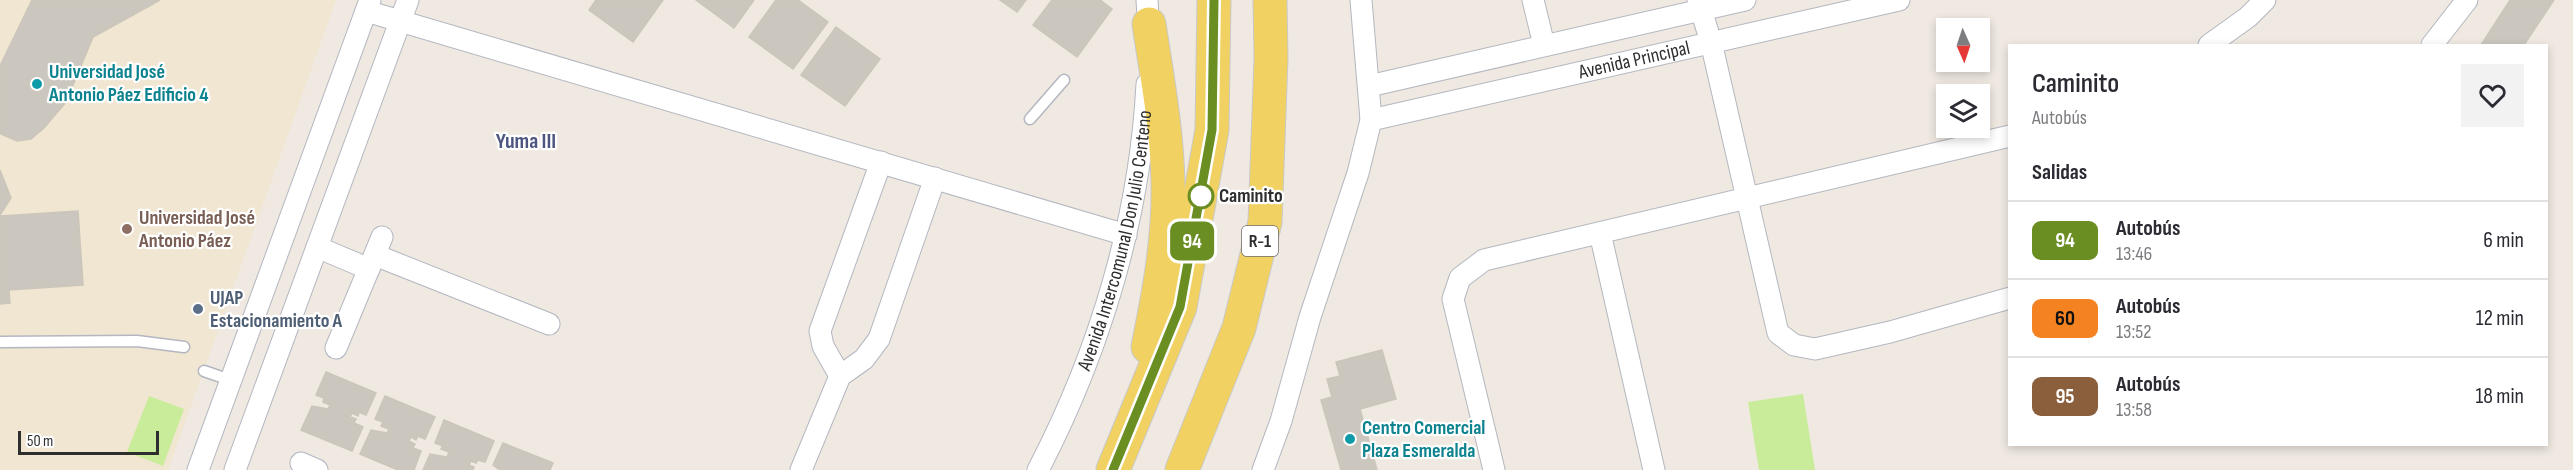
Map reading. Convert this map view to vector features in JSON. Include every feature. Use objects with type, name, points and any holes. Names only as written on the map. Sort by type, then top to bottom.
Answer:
[{"type":"main road","points":[[1119,457],[1180,307],[1212,130],[1214,0]]},
{"type":"main road","name":"R-1","points":[[1182,470],[1239,328],[1265,222],[1271,58],[1270,0]]},
{"type":"main road","points":[[1119,457],[1160,289],[1167,232],[1167,151],[1148,12]]},
{"type":"street","points":[[235,470],[408,0]]},
{"type":"street","points":[[1263,470],[1281,421],[1310,317],[1358,174],[1371,120],[1361,0]]},
{"type":"street","points":[[1533,0],[1544,45]]},
{"type":"street","name":"Avenida Principal","points":[[1369,86],[1544,45],[1699,5],[1745,0]]},
{"type":"street","name":"Avenida Principal","points":[[1371,120],[1899,0]]},
{"type":"street","points":[[2210,44],[2248,18],[2265,0]]},
{"type":"street","points":[[2433,44],[2467,0]]},
{"type":"street","points":[[1699,5],[1711,42],[1778,333],[1794,345],[1815,349],[1890,332],[2008,299]]},
{"type":"street","points":[[198,470],[368,6],[401,20],[1126,235]]},
{"type":"street","name":"Avenida Intercomunal Don Julio Centeno","points":[[1038,470],[1090,360],[1126,235],[1145,128],[1148,12]]},
{"type":"street","points":[[1494,470],[1454,298],[1460,278],[1484,260],[2008,136]]},
{"type":"street","points":[[840,376],[823,346],[820,331],[881,162]]},
{"type":"street","points":[[801,470],[840,376],[864,359],[879,339],[935,178]]},
{"type":"street","points":[[1600,233],[1654,470]]},
{"type":"street","points":[[317,247],[376,254],[549,324]]},
{"type":"street","points":[[336,348],[376,254]]},
{"type":"street","points":[[230,380],[264,392]]},
{"type":"lane","points":[[1030,119],[1064,80]]},
{"type":"lane","points":[[0,342],[137,341],[184,347]]},
{"type":"lane","points":[[204,371],[230,380]]},
{"type":"shaded area","name":"Universidad José Antonio Páez","points":[[0,0],[336,0],[168,470],[0,470]]},
{"type":"green space","points":[[1803,394],[1815,470],[1759,470],[1748,402]]},
{"type":"green space","points":[[149,396],[184,409],[163,466],[127,452]]},
{"type":"building","name":"Universidad José Antonio Páez Edificio 4","points":[[32,0],[160,0],[93,37],[66,102],[44,128],[31,139],[17,141],[1,134],[0,131],[0,66]]},
{"type":"building","points":[[596,0],[663,0],[633,42],[589,10]]},
{"type":"building","points":[[696,0],[754,0],[734,28]]},
{"type":"building","points":[[776,0],[798,0],[828,22],[793,69],[749,37]]},
{"type":"building","points":[[1000,0],[1026,0],[1017,12]]},
{"type":"building","points":[[1052,0],[1100,0],[1112,9],[1077,57],[1033,25]]},
{"type":"building","points":[[2510,0],[2554,0],[2525,44],[2482,44]]},
{"type":"building","points":[[836,27],[880,59],[845,106],[801,75]]},
{"type":"building","points":[[0,170],[11,198],[0,215]]},
{"type":"building","points":[[78,211],[83,285],[9,290],[10,303],[0,304],[0,216]]},
{"type":"building","name":"Centro Comercial Plaza Esmeralda","points":[[1382,350],[1396,399],[1360,409],[1377,470],[1341,470],[1321,400],[1332,397],[1327,379],[1340,376],[1336,362]]},
{"type":"building","points":[[326,372],[376,393],[366,415],[359,412],[358,416],[352,413],[350,417],[356,419],[354,423],[363,427],[352,451],[301,430],[312,406],[328,409],[330,405],[323,402],[324,398],[316,395]]},
{"type":"building","points":[[385,396],[435,417],[425,439],[418,436],[416,440],[411,437],[409,441],[415,444],[413,448],[421,451],[414,470],[398,470],[360,454],[371,430],[387,433],[389,429],[381,426],[383,422],[375,419]]},
{"type":"building","points":[[444,420],[494,441],[485,462],[471,461],[469,465],[474,467],[473,470],[423,470],[430,454],[447,457],[449,452],[441,449],[443,446],[435,443]]},
{"type":"building","points":[[503,443],[553,463],[550,470],[500,470],[493,465]]},
{"type":"bus line","name":"94","points":[[1113,470],[1119,461],[1180,307],[1212,130],[1214,0]]},
{"type":"place","name":"Universidad José Antonio Páez Edificio 4","points":[[37,84]]},
{"type":"place","name":"Caminito","points":[[1201,196]]},
{"type":"place","name":"Universidad José Antonio Páez","points":[[127,229]]},
{"type":"place","name":"UJAP Estacionamiento A","points":[[198,309]]},
{"type":"place","name":"Centro Comercial Plaza Esmeralda","points":[[1350,439]]},
{"type":"district","name":"Yuma III","points":[[526,141]]}]
